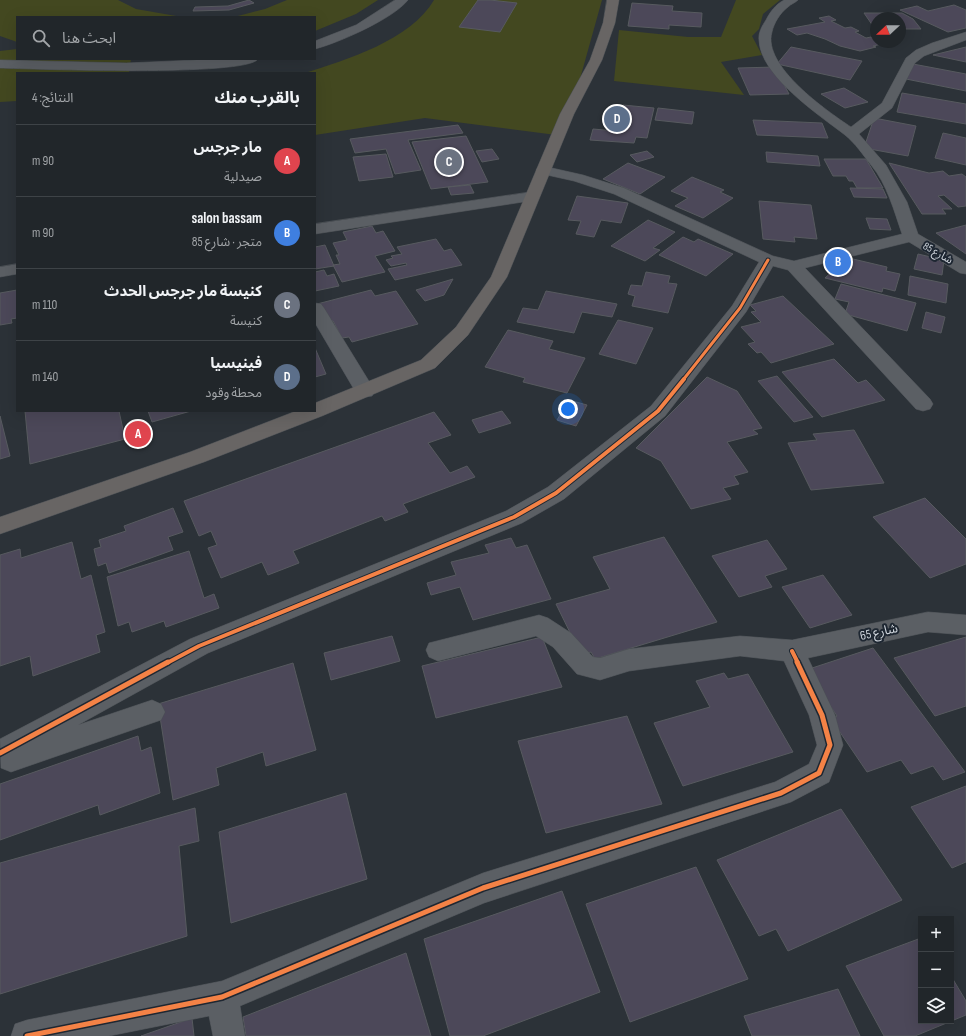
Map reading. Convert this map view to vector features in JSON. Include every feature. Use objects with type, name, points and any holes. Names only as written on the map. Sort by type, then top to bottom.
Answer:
[{"type":"main road","points":[[316,411],[428,364],[462,331],[499,277],[542,170],[567,114],[596,60],[609,23],[613,0]]},
{"type":"main road","points":[[0,526],[197,457],[312,412]]},
{"type":"street","points":[[316,45],[326,42],[375,20],[402,0]]},
{"type":"street","points":[[542,170],[578,178],[619,191],[768,260],[794,266],[911,237],[899,202],[879,165],[851,134],[807,101],[770,60],[765,44],[766,30],[780,6],[792,0]]},
{"type":"street","points":[[851,134],[887,105],[910,61],[920,53],[966,36]]},
{"type":"street","points":[[0,56],[16,57]]},
{"type":"street","points":[[48,60],[143,68],[216,65],[246,60]]},
{"type":"street","points":[[316,229],[531,197]]},
{"type":"street","name":"شارع 85","points":[[911,237],[966,269]]},
{"type":"street","points":[[0,753],[199,646],[514,517],[556,493],[658,411],[740,308],[768,260]]},
{"type":"street","points":[[794,266],[923,404]]},
{"type":"street","points":[[0,272],[16,269]]},
{"type":"street","points":[[316,310],[365,391]]},
{"type":"street","name":"شارع 65","points":[[438,650],[539,625],[562,640],[586,666],[600,670],[629,660],[740,646],[792,651],[928,622],[966,625]]},
{"type":"street","points":[[27,1036],[222,997],[483,888],[781,793],[819,774],[830,745],[822,715],[792,651]]},
{"type":"street","points":[[0,763],[152,712]]},
{"type":"street","points":[[222,997],[229,1036]]},
{"type":"green space","points":[[0,0],[118,0],[136,9],[176,16],[16,16],[16,42],[0,36]]},
{"type":"green space","points":[[287,0],[378,0],[356,14],[316,31],[316,16],[238,16],[265,9]]},
{"type":"green space","points":[[434,0],[602,0],[564,136],[425,118],[316,135],[316,72],[308,72],[339,62],[376,47],[410,26],[424,14]]},
{"type":"green space","points":[[736,0],[780,0],[763,14],[759,29],[752,36],[762,55],[721,62],[744,95],[614,81],[619,30],[688,37],[721,37]]},
{"type":"green space","points":[[16,49],[16,60],[131,60],[129,72],[16,72],[16,101],[0,102],[0,51]]},
{"type":"building","points":[[249,0],[254,3],[229,10],[193,11],[195,7],[228,6]]},
{"type":"building","points":[[478,0],[517,3],[500,32],[459,27]]},
{"type":"building","points":[[632,3],[673,6],[672,11],[702,13],[701,27],[669,25],[669,29],[628,26]]},
{"type":"building","points":[[954,5],[966,10],[966,28],[948,32],[900,10],[917,6],[928,11]]},
{"type":"building","points":[[864,13],[870,13],[870,22]]},
{"type":"building","points":[[906,15],[913,19],[921,29],[906,29]]},
{"type":"building","points":[[829,16],[836,20],[831,21],[845,28],[851,27],[859,31],[855,32],[866,38],[870,37],[870,48],[872,48],[860,51],[840,46],[807,33],[797,35],[787,29],[825,22],[819,18]]},
{"type":"building","points":[[791,47],[862,61],[850,80],[777,64]]},
{"type":"building","points":[[966,47],[966,62],[933,55]]},
{"type":"building","points":[[913,64],[966,74],[966,91],[906,79]]},
{"type":"building","points":[[775,67],[789,94],[750,95],[738,68]]},
{"type":"building","points":[[844,88],[868,102],[845,108],[821,94]]},
{"type":"building","points":[[902,93],[966,104],[966,124],[897,112]]},
{"type":"building","points":[[623,105],[654,108],[647,138],[636,137],[634,143],[590,140],[593,129],[616,131]]},
{"type":"building","points":[[658,108],[694,112],[692,124],[655,120]]},
{"type":"building","points":[[874,118],[916,126],[908,156],[864,148]]},
{"type":"building","points":[[753,120],[822,123],[828,138],[757,135]]},
{"type":"building","points":[[458,125],[463,133],[408,140],[421,170],[395,174],[386,149],[355,153],[350,139]]},
{"type":"building","points":[[943,133],[966,138],[966,165],[935,158]]},
{"type":"building","points":[[466,136],[488,182],[431,189],[412,142]]},
{"type":"building","points":[[492,149],[499,159],[482,162],[476,151]]},
{"type":"building","points":[[647,151],[654,157],[637,162],[630,155]]},
{"type":"building","points":[[766,152],[818,156],[820,166],[767,162]]},
{"type":"building","points":[[386,154],[393,177],[359,181],[353,157]]},
{"type":"building","points":[[824,159],[866,159],[883,188],[857,188],[853,181],[849,181],[846,176],[833,176]]},
{"type":"building","points":[[628,163],[665,177],[640,194],[603,179]]},
{"type":"building","points":[[889,163],[929,173],[943,171],[949,176],[962,174],[966,177],[966,206],[958,207],[944,195],[938,196],[952,209],[942,209],[946,214],[922,214]]},
{"type":"building","points":[[692,177],[724,190],[720,192],[733,198],[703,218],[675,206],[688,198],[671,191]]},
{"type":"building","points":[[470,185],[474,193],[451,195],[448,187]]},
{"type":"building","points":[[850,188],[883,189],[887,198],[854,197]]},
{"type":"building","points":[[577,196],[628,203],[621,223],[601,220],[594,237],[576,234],[581,221],[568,220]]},
{"type":"building","points":[[759,201],[811,205],[817,239],[794,237],[795,242],[763,239]]},
{"type":"building","points":[[866,218],[887,219],[891,230],[870,229]]},
{"type":"building","points":[[648,220],[675,232],[653,248],[660,250],[645,261],[611,246]]},
{"type":"building","points":[[966,225],[966,254],[936,233]]},
{"type":"building","points":[[372,226],[376,233],[383,231],[395,251],[375,256],[385,272],[342,282],[333,265],[340,264],[336,255],[339,255],[333,243],[347,240],[343,232]]},
{"type":"building","points":[[683,237],[694,242],[698,239],[733,254],[706,276],[659,255]]},
{"type":"building","points":[[436,239],[444,251],[451,249],[462,265],[395,280],[388,269],[407,265],[406,263],[391,266],[386,260],[393,258],[391,256],[402,254],[397,247]]},
{"type":"building","points":[[325,245],[334,266],[316,269],[316,247]]},
{"type":"building","points":[[918,254],[944,260],[942,275],[914,269]]},
{"type":"building","points":[[853,259],[887,267],[886,271],[900,274],[895,291],[883,288],[882,292],[825,278],[840,264]]},
{"type":"building","points":[[324,270],[327,276],[334,274],[339,286],[316,291],[316,272]]},
{"type":"building","points":[[646,272],[670,276],[668,283],[677,284],[668,313],[632,306],[635,296],[628,294],[631,285],[642,286]]},
{"type":"building","points":[[910,276],[948,284],[946,303],[908,295]]},
{"type":"building","points":[[453,279],[444,295],[425,301],[416,290]]},
{"type":"building","points":[[841,284],[916,303],[907,331],[845,314],[849,302],[835,299]]},
{"type":"building","points":[[16,290],[16,318],[11,319],[12,323],[0,325],[0,293]]},
{"type":"building","points":[[371,290],[375,296],[396,291],[418,324],[352,342],[349,337],[342,338],[333,321],[326,322],[317,304]]},
{"type":"building","points":[[546,291],[617,304],[612,317],[582,312],[574,333],[517,322],[523,308],[538,310]]},
{"type":"building","points":[[783,296],[834,344],[771,363],[761,352],[757,353],[748,344],[755,342],[741,327],[761,322],[751,312],[756,311],[750,305]]},
{"type":"building","points":[[926,312],[945,317],[941,333],[922,328]]},
{"type":"building","points":[[618,320],[653,328],[636,364],[599,354]]},
{"type":"building","points":[[508,330],[553,341],[549,349],[585,358],[567,393],[523,382],[525,378],[485,367]]},
{"type":"building","points":[[316,350],[326,374],[316,377]]},
{"type":"building","points":[[834,359],[858,383],[866,380],[885,400],[822,417],[782,372]]},
{"type":"building","points":[[777,376],[813,417],[794,422],[758,381]]},
{"type":"building","points":[[707,377],[737,391],[762,428],[753,430],[758,434],[727,442],[748,472],[734,476],[739,484],[723,488],[731,499],[691,509],[661,461],[636,448]]},
{"type":"building","points":[[569,400],[587,405],[576,426],[557,420]]},
{"type":"building","points":[[502,411],[511,423],[479,433],[472,420]]},
{"type":"building","points":[[25,412],[119,412],[125,439],[30,464]]},
{"type":"building","points":[[148,412],[187,412],[152,422]]},
{"type":"building","points":[[434,412],[451,435],[428,443],[450,473],[467,466],[475,477],[403,504],[408,512],[385,521],[382,516],[293,551],[299,563],[268,575],[262,562],[221,578],[208,548],[217,545],[211,531],[199,536],[184,501]]},
{"type":"building","points":[[0,416],[10,456],[0,459]]},
{"type":"building","points":[[854,430],[884,483],[811,490],[788,443],[817,440],[813,434]]},
{"type":"building","points":[[925,498],[966,539],[966,564],[930,578],[873,517]]},
{"type":"building","points":[[173,508],[183,532],[168,537],[173,550],[109,573],[106,563],[98,566],[94,549],[101,547],[99,540],[126,531],[124,526]]},
{"type":"building","points":[[664,537],[717,622],[595,659],[591,652],[581,655],[556,604],[610,589],[593,557]]},
{"type":"building","points":[[511,538],[516,548],[527,545],[551,599],[473,620],[460,587],[431,595],[427,583],[456,575],[451,562],[489,553],[485,545]]},
{"type":"building","points":[[767,540],[787,569],[765,576],[772,587],[739,597],[712,556]]},
{"type":"building","points":[[72,542],[81,579],[91,575],[105,632],[96,635],[100,652],[33,676],[30,656],[0,666],[0,555],[20,549],[21,558]]},
{"type":"building","points":[[189,551],[204,598],[214,594],[219,608],[166,627],[164,621],[132,632],[129,622],[118,626],[107,577]]},
{"type":"building","points":[[823,575],[852,615],[810,628],[782,587]]},
{"type":"building","points":[[392,636],[400,661],[331,680],[324,653]]},
{"type":"building","points":[[542,637],[562,687],[436,718],[422,666]]},
{"type":"building","points":[[966,637],[966,706],[935,716],[894,658]]},
{"type":"building","points":[[873,648],[965,772],[943,780],[933,766],[911,774],[901,760],[867,772],[831,719],[837,716],[806,670]]},
{"type":"building","points":[[293,663],[316,750],[266,766],[263,752],[216,768],[219,785],[173,800],[158,704]]},
{"type":"building","points":[[724,673],[728,679],[748,674],[793,752],[683,786],[654,723],[710,707],[696,681]]},
{"type":"building","points":[[627,716],[662,804],[546,833],[518,741]]},
{"type":"building","points":[[138,736],[141,751],[151,747],[160,793],[100,815],[98,805],[0,840],[0,784]]},
{"type":"building","points":[[966,786],[966,862],[952,868],[911,807]]},
{"type":"building","points":[[346,793],[367,879],[231,923],[219,832]]},
{"type":"building","points":[[195,808],[199,841],[179,846],[187,936],[0,994],[0,863]]},
{"type":"building","points":[[841,809],[902,900],[788,951],[776,929],[759,936],[717,860]]},
{"type":"building","points":[[696,867],[748,979],[630,1022],[586,904]]},
{"type":"building","points":[[562,891],[600,992],[483,1036],[450,1036],[424,939]]},
{"type":"building","points":[[918,939],[918,1024],[944,1024],[915,1036],[884,1036],[846,966]]},
{"type":"building","points":[[406,953],[431,1036],[246,1036],[243,1017]]},
{"type":"building","points":[[954,981],[966,1001],[966,1015],[954,1020]]},
{"type":"building","points":[[838,989],[860,1036],[752,1036],[744,1016]]},
{"type":"building","points":[[192,1018],[194,1036],[141,1036]]},
{"type":"cycle path","points":[[0,753],[199,646],[514,517],[556,493],[658,411],[740,308],[768,260]]},
{"type":"cycle path","points":[[27,1036],[222,997],[483,888],[781,793],[819,773],[830,745],[822,715],[792,651]]},
{"type":"place","name":"فينيسيا","points":[[617,119]]},
{"type":"place","name":"كنيسة مار جرجس الحدث","points":[[449,162]]},
{"type":"place","name":"salon bassam","points":[[838,262]]},
{"type":"place","name":"مار جرجس","points":[[138,434]]}]
